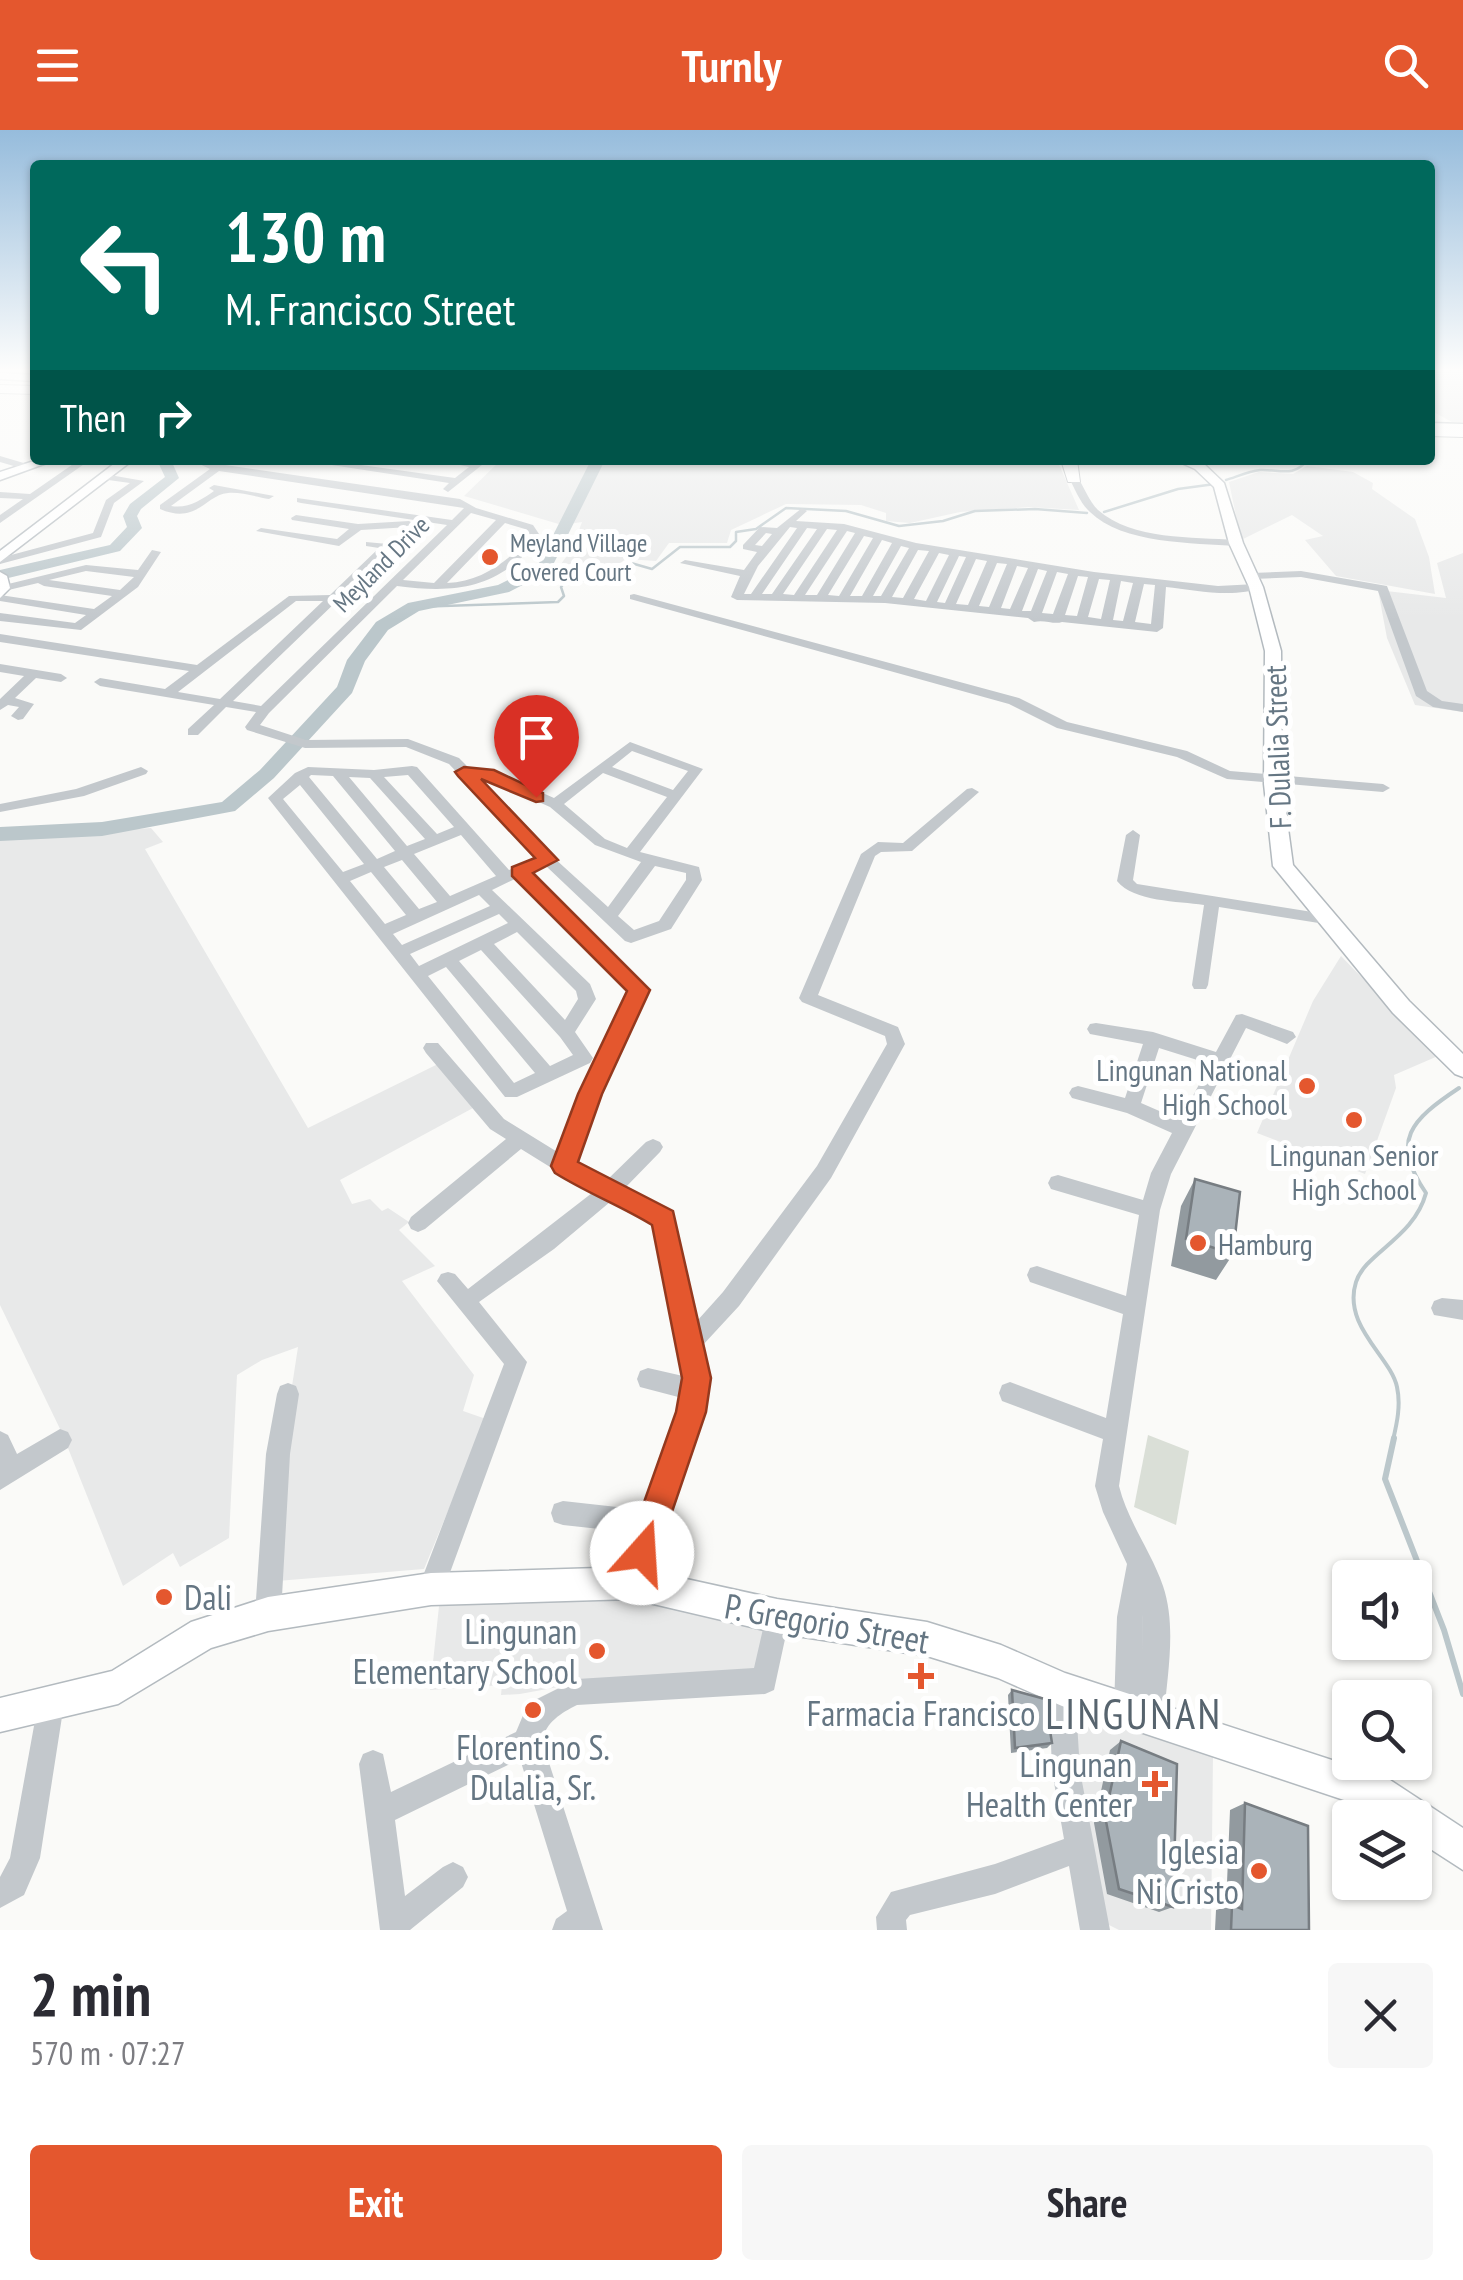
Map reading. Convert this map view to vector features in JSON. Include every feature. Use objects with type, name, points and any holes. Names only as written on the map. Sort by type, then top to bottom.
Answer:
[{"type":"street","points":[[0,459],[67,473]]},
{"type":"street","points":[[0,520],[80,465]]},
{"type":"street","points":[[0,559],[115,465]]},
{"type":"street","name":"Meyland Drive","points":[[209,465],[465,503],[469,509],[264,710]]},
{"type":"street","points":[[340,465],[457,481]]},
{"type":"street","points":[[436,499],[477,465]]},
{"type":"street","name":"F. Dulalia Street","points":[[1196,465],[1220,486],[1236,543],[1254,581],[1275,662],[1273,781],[1282,866],[1420,1028],[1463,1068]]},
{"type":"street","points":[[0,476],[24,466]]},
{"type":"street","points":[[1073,466],[1090,506],[1112,522],[1161,536],[1236,543]]},
{"type":"street","points":[[217,468],[164,507],[166,510],[200,506],[224,490]]},
{"type":"street","points":[[0,559],[97,535],[110,502],[139,481],[104,478]]},
{"type":"street","points":[[27,483],[50,485]]},
{"type":"street","points":[[194,484],[269,496]]},
{"type":"street","points":[[0,495],[32,497]]},
{"type":"street","points":[[301,500],[454,523]]},
{"type":"street","points":[[276,534],[316,502]]},
{"type":"street","points":[[0,508],[15,510]]},
{"type":"street","points":[[394,582],[436,588],[479,580],[511,566],[536,537],[530,527],[469,509]]},
{"type":"street","points":[[296,518],[358,528],[410,524],[421,518]]},
{"type":"street","points":[[436,588],[503,519]]},
{"type":"street","points":[[753,567],[748,547],[764,529],[794,521],[858,519],[820,600]]},
{"type":"street","points":[[794,521],[854,530],[935,550],[1094,575],[1218,589],[1302,574],[1383,588],[1421,693],[1438,704],[1463,708]]},
{"type":"street","points":[[753,599],[780,562],[794,521]]},
{"type":"street","points":[[794,521],[735,594],[753,599],[885,600],[1157,628],[1161,582]]},
{"type":"street","points":[[774,599],[824,526]]},
{"type":"street","points":[[261,531],[339,543],[358,528]]},
{"type":"street","points":[[796,600],[818,568],[854,530]]},
{"type":"street","points":[[842,600],[879,536]]},
{"type":"street","points":[[865,601],[898,540]]},
{"type":"street","points":[[370,544],[404,548]]},
{"type":"street","points":[[192,732],[388,546]]},
{"type":"street","points":[[885,600],[915,546]]},
{"type":"street","points":[[906,603],[935,550]]},
{"type":"street","points":[[0,617],[77,627],[122,594],[156,552]]},
{"type":"street","points":[[929,606],[955,553]]},
{"type":"street","points":[[948,608],[972,556]]},
{"type":"street","points":[[972,610],[994,559]]},
{"type":"street","points":[[753,567],[690,565],[753,567],[780,562],[837,570]]},
{"type":"street","points":[[994,613],[1013,562]]},
{"type":"street","points":[[1014,615],[1034,566]]},
{"type":"street","points":[[1,587],[95,568],[141,574]]},
{"type":"street","points":[[1034,618],[1053,568]]},
{"type":"street","points":[[1057,620],[1074,572]]},
{"type":"street","points":[[1081,622],[1094,575]]},
{"type":"street","points":[[1106,623],[1116,577]]},
{"type":"street","points":[[1128,625],[1139,580]]},
{"type":"street","points":[[33,581],[122,594]]},
{"type":"street","points":[[1,587],[98,613]]},
{"type":"street","points":[[634,597],[1014,701],[1062,725],[1182,754],[1227,775],[1384,788]]},
{"type":"street","points":[[166,694],[293,598],[334,598]]},
{"type":"street","points":[[0,638],[197,669]]},
{"type":"street","points":[[0,668],[61,678]]},
{"type":"street","points":[[3,701],[33,674]]},
{"type":"street","points":[[100,682],[264,710],[252,727],[305,744],[408,743],[454,762],[548,860],[631,937],[660,929],[697,872],[630,855],[596,840],[555,804],[488,774],[464,772]]},
{"type":"street","points":[[3,701],[28,704],[18,716]]},
{"type":"street","points":[[555,804],[630,746],[688,764],[696,773],[630,855]]},
{"type":"street","points":[[602,768],[677,796]]},
{"type":"street","points":[[0,808],[79,794],[142,771]]},
{"type":"street","points":[[564,1166],[600,1071],[639,990],[463,829],[415,771],[308,771],[275,798],[511,1092],[584,1058]]},
{"type":"street","points":[[338,773],[446,902]]},
{"type":"street","points":[[374,774],[434,840]]},
{"type":"street","points":[[300,776],[416,916]]},
{"type":"street","points":[[691,1342],[731,1300],[824,1172],[896,1044],[892,1032],[808,998],[869,854],[887,845],[907,848],[972,792]]},
{"type":"street","points":[[340,879],[463,829]]},
{"type":"street","points":[[1133,835],[1125,880],[1128,886],[1325,919]]},
{"type":"street","points":[[384,931],[548,860]]},
{"type":"street","points":[[609,917],[650,861]]},
{"type":"street","points":[[480,887],[584,988],[587,999],[566,1032]]},
{"type":"street","points":[[1200,985],[1212,901]]},
{"type":"street","points":[[400,952],[502,907]]},
{"type":"street","points":[[418,974],[520,924]]},
{"type":"street","points":[[483,942],[566,1032],[584,1058],[600,1071]]},
{"type":"street","points":[[448,959],[547,1074]]},
{"type":"street","points":[[1138,1712],[1140,1661],[1156,1608],[1151,1586],[1111,1510],[1107,1486],[1150,1210],[1161,1173],[1242,1020],[1287,1037]]},
{"type":"street","points":[[1096,1030],[1153,1039],[1220,1060]]},
{"type":"street","points":[[1131,1107],[1153,1039]]},
{"type":"street","points":[[432,1048],[486,1112],[520,1140],[610,1194],[639,1204],[664,1219],[691,1342],[696,1390],[632,1583]]},
{"type":"street","points":[[1078,1093],[1131,1107],[1182,1130]]},
{"type":"street","points":[[418,1223],[520,1140]]},
{"type":"street","points":[[476,1293],[610,1194],[653,1147]]},
{"type":"street","points":[[1058,1183],[1150,1210]]},
{"type":"street","points":[[1037,1275],[1134,1308]]},
{"type":"street","points":[[431,1589],[516,1362],[448,1280]]},
{"type":"street","points":[[648,1379],[696,1390]]},
{"type":"street","points":[[1010,1393],[1114,1432]]},
{"type":"street","points":[[268,1614],[278,1454],[288,1394]]},
{"type":"street","points":[[0,1443],[6,1474],[60,1440]]},
{"type":"street","points":[[563,1513],[652,1523]]},
{"type":"street","name":"P. Gregorio Street","points":[[0,1715],[118,1687],[164,1662],[203,1634],[268,1614],[431,1589],[632,1583],[778,1616],[927,1638],[1001,1662],[1062,1689],[1387,1796],[1463,1851]]},
{"type":"street","points":[[580,1926],[528,1741],[530,1727],[554,1701],[577,1692],[765,1682],[778,1616]]},
{"type":"street","points":[[1062,1689],[1066,1771],[1098,1928]]},
{"type":"street","points":[[9,1884],[51,1704]]},
{"type":"street","points":[[380,1812],[528,1741]]},
{"type":"street","points":[[373,1764],[395,1927]]},
{"type":"street","points":[[892,1930],[891,1917],[901,1902],[995,1879],[1080,1847]]},
{"type":"street","points":[[395,1927],[453,1877]]},
{"type":"shaded area","points":[[496,465],[1059,465],[1079,510],[1029,507],[960,512],[910,523],[886,521],[886,513],[861,505],[786,504],[731,530],[727,543],[669,543],[656,561],[626,559],[602,575],[555,584],[528,582],[555,572],[572,549],[582,522],[562,525],[464,496]]},
{"type":"shaded area","points":[[1307,466],[1353,472],[1373,483],[1372,489],[1415,519],[1429,557],[1435,594],[1336,576],[1305,540],[1323,536],[1292,515],[1241,540],[1229,482],[1259,472],[1293,474]]},
{"type":"shaded area","points":[[1463,553],[1463,712],[1415,705],[1387,638],[1378,590],[1446,598],[1437,563]]},
{"type":"shaded area","points":[[151,828],[163,842],[145,849],[308,1128],[438,1064],[473,1108],[340,1180],[352,1204],[370,1199],[382,1211],[388,1208],[409,1222],[399,1230],[435,1266],[402,1281],[474,1375],[463,1411],[486,1419],[424,1569],[277,1581],[281,1458],[298,1347],[262,1360],[237,1375],[229,1538],[180,1567],[173,1553],[123,1586],[62,1433],[0,1305],[0,838]]},
{"type":"shaded area","points":[[1341,956],[1438,1056],[1394,1075],[1396,1088],[1365,1174],[1257,1133],[1313,1001]]},
{"type":"shaded area","points":[[1148,1435],[1189,1451],[1176,1525],[1134,1507]]},
{"type":"shaded area","name":"Lingunan Elementary School","points":[[625,1595],[765,1631],[755,1671],[585,1682],[520,1694],[501,1695],[502,1685],[430,1690],[440,1597]]},
{"type":"shaded area","points":[[1068,1711],[1145,1728],[1213,1755],[1211,1930],[1119,1930],[1099,1920]]},
{"type":"building","points":[[1195,1179],[1240,1192],[1233,1254],[1186,1239]]},
{"type":"building","points":[[1012,1690],[1045,1699],[1052,1743],[1015,1748]]},
{"type":"building","points":[[1121,1741],[1177,1764],[1173,1907],[1119,1889],[1105,1816]]},
{"type":"building","name":"Iglesia Ni Cristo","points":[[1245,1803],[1308,1826],[1309,1930],[1231,1930],[1232,1905],[1242,1909]]},
{"type":"waterway","points":[[0,575],[115,548],[135,528],[130,516],[135,507],[172,478],[166,465]]},
{"type":"waterway","points":[[0,834],[102,829],[228,807],[267,774],[346,689],[356,660],[382,626],[414,607],[503,589],[544,568],[596,465]]},
{"type":"waterway","points":[[1226,480],[1260,470],[1291,471],[1303,465]]},
{"type":"waterway","points":[[1104,512],[1178,489],[1215,484]]},
{"type":"waterway","points":[[414,607],[558,602],[564,596],[561,587],[567,580],[603,581],[631,563],[652,569],[680,547],[730,547],[736,541],[736,532],[756,529],[786,508],[846,511],[899,526],[943,521],[975,511],[1035,509],[1087,513]]},
{"type":"waterway","points":[[1393,1440],[1399,1407],[1397,1387],[1361,1327],[1353,1298],[1361,1272],[1411,1222],[1426,1193],[1409,1159],[1411,1133],[1429,1110],[1459,1088]]},
{"type":"waterway","points":[[1394,1438],[1385,1479],[1444,1630],[1463,1694]]},
{"type":"place","name":"Meyland Village Covered Court","points":[[490,557]]},
{"type":"place","name":"Lingunan National High School","points":[[1307,1086]]},
{"type":"place","name":"Lingunan Senior High School","points":[[1354,1120]]},
{"type":"place","name":"Hamburg","points":[[1198,1243]]},
{"type":"place","name":"Dali","points":[[164,1597]]},
{"type":"place","name":"Lingunan Elementary School","points":[[597,1651]]},
{"type":"place","name":"Farmacia Francisco","points":[[921,1676]]},
{"type":"place","name":"Florentino S. Dulalia, Sr.","points":[[533,1710]]},
{"type":"place","name":"Lingunan Health Center","points":[[1155,1784]]},
{"type":"place","name":"Iglesia Ni Cristo","points":[[1259,1871]]},
{"type":"district","name":"LINGUNAN","points":[[1134,1713]]},
{"type":"route","points":[[536,797],[488,774],[464,772],[548,860],[519,871],[637,984],[638,996],[600,1071],[564,1166],[610,1194],[654,1210],[664,1219],[697,1378],[691,1412],[642,1553]]}]
